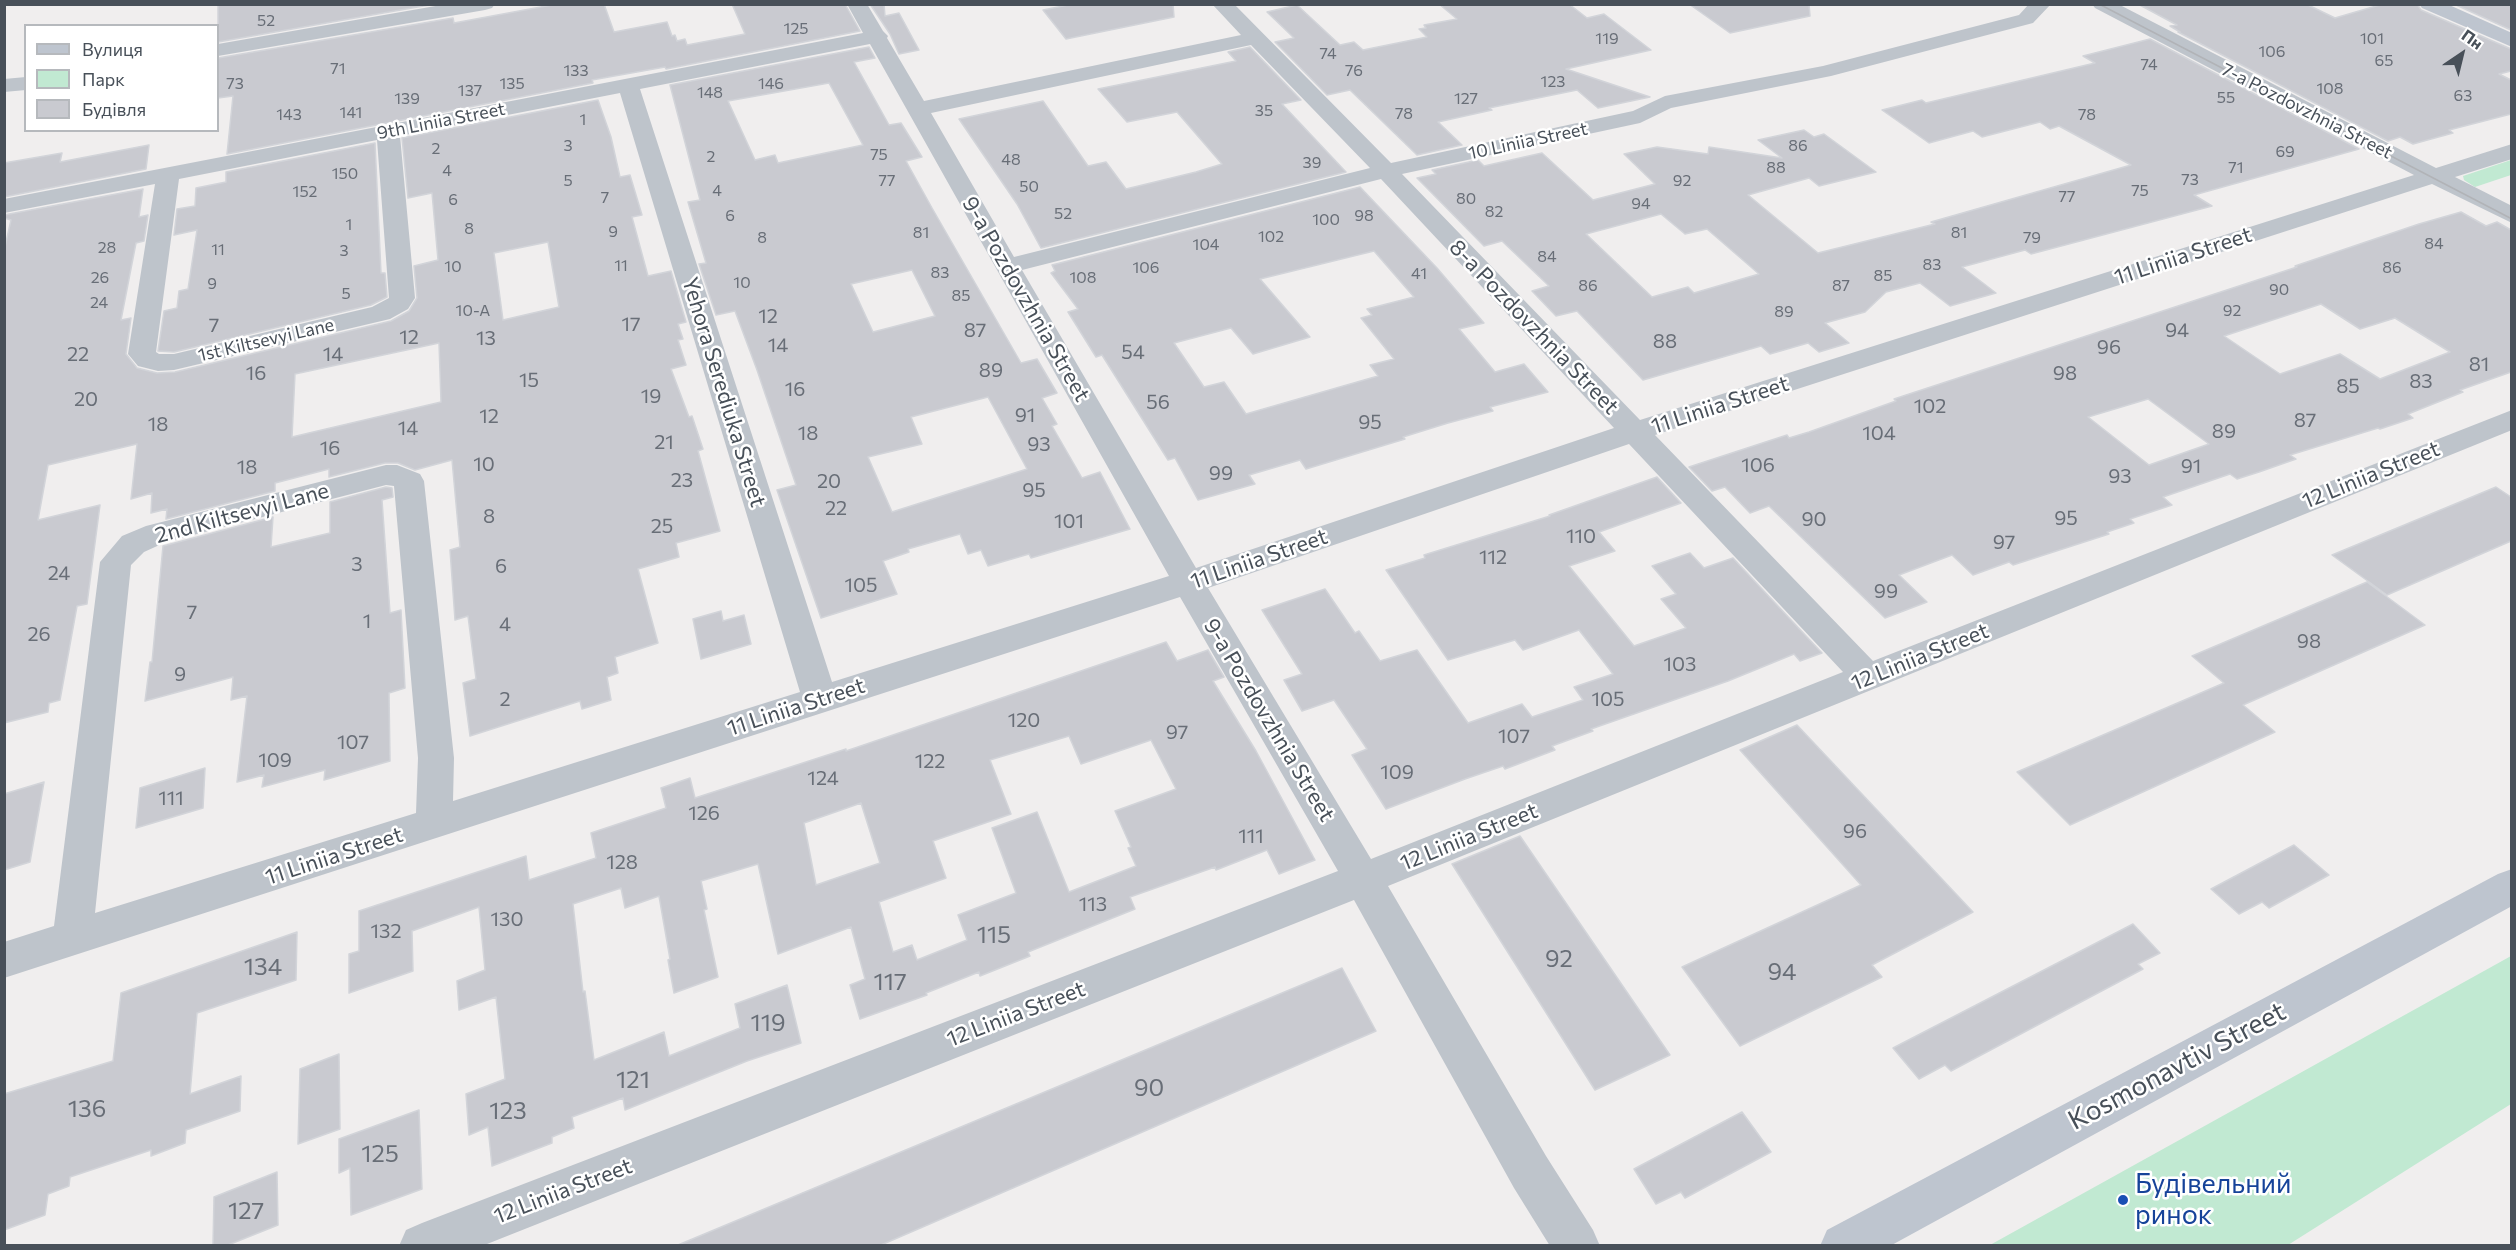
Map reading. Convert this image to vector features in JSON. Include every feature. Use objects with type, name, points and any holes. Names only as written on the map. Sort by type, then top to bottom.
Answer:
[{"type":"main road","points":[[2429,4],[2511,41]]},
{"type":"main road","name":"Kosmonavtiv Street","points":[[1843,1245],[2511,886]]},
{"type":"street","points":[[219,50],[485,4]]},
{"type":"street","name":"9-a Pozdovzhnia Street","points":[[858,4],[1530,1172],[1576,1245]]},
{"type":"street","name":"8-a Pozdovzhnia Street","points":[[1222,4],[1386,171],[1869,678]]},
{"type":"street","name":"10 Liniia Street","points":[[1008,266],[1386,171],[1640,116],[1665,104],[1824,72],[2026,19],[2041,4]]},
{"type":"street","name":"7-a Pozdovzhnia Street","points":[[2102,4],[2511,216]]},
{"type":"street","name":"9th Liniia Street","points":[[4,206],[878,36]]},
{"type":"street","points":[[918,109],[1254,38]]},
{"type":"street","points":[[4,86],[24,83]]},
{"type":"street","name":"Yehora Serediuka Street","points":[[628,85],[820,700]]},
{"type":"street","name":"1st Kiltsevyi Lane","points":[[168,175],[142,354],[148,360],[158,363],[174,362],[381,313],[399,303],[402,298],[388,132]]},
{"type":"street","name":"11 Liniia Street","points":[[4,960],[1189,582],[1634,432],[2511,151]]},
{"type":"street","name":"12 Liniia Street","points":[[422,1245],[1363,879],[2511,419]]},
{"type":"street","name":"2nd Kiltsevyi Lane","points":[[72,939],[116,562],[133,544],[158,534],[386,475],[397,475],[409,481],[436,759],[434,824]]},
{"type":"green space","points":[[2511,160],[2511,175],[2475,187],[2464,180],[2463,176]]},
{"type":"green space","points":[[2511,956],[2511,1104],[2288,1245],[1990,1245]]},
{"type":"building","points":[[218,4],[429,4],[219,42]]},
{"type":"building","points":[[557,4],[604,4],[614,32],[667,22],[672,36],[675,35],[677,41],[685,39],[687,45],[745,34],[732,4],[845,4],[860,31],[666,69],[665,67],[592,80],[593,83],[227,154],[233,96],[219,98],[219,58],[453,18],[454,23]]},
{"type":"building","points":[[870,4],[884,4],[885,16],[899,13],[919,50],[899,54],[890,34]]},
{"type":"building","points":[[1073,4],[1173,4],[1174,17],[1066,39],[1043,10]]},
{"type":"building","points":[[1439,4],[1569,4],[1587,18],[1604,14],[1651,50],[1566,69],[1650,97],[1598,108],[1577,90],[1489,108],[1492,110],[1438,122],[1462,145],[1417,155],[1350,90],[1327,95],[1275,42],[1294,38],[1267,12],[1297,5],[1340,45],[1354,42],[1363,50],[1427,37],[1419,29],[1426,28],[1424,25],[1457,19]]},
{"type":"building","points":[[1689,4],[1809,4],[1810,16],[1730,33]]},
{"type":"building","points":[[2138,4],[2306,4],[2335,18],[2383,4],[2417,4],[2421,10],[2511,49],[2511,71],[2499,74],[2511,80],[2511,114],[2449,130],[2453,133],[2413,144],[2400,137],[2388,141],[2178,32],[2180,32],[2170,26],[2177,25]]},
{"type":"building","points":[[2454,4],[2511,4],[2511,30]]},
{"type":"building","points":[[2150,39],[2359,149],[2194,195],[2212,206],[2031,254],[2025,250],[1962,267],[1996,293],[1950,306],[1920,283],[1886,292],[1865,312],[1825,323],[1849,343],[1819,352],[1808,343],[1770,354],[1761,346],[1643,380],[1577,311],[1556,316],[1532,291],[1549,286],[1502,241],[1484,246],[1417,178],[1436,174],[1432,170],[1478,160],[1484,166],[1542,153],[1593,200],[1655,184],[1624,154],[1657,147],[1708,154],[1709,147],[1782,158],[1758,140],[1804,130],[1814,137],[1824,134],[1876,172],[1819,186],[1809,178],[1748,195],[1818,253],[1935,224],[1931,222],[2131,165],[2059,126],[2050,129],[2040,122],[1982,137],[1973,131],[1929,143],[1882,110],[1922,100],[1926,103],[2095,63],[2083,56]],"holes":[[[1661,214],[1685,234],[1707,229],[1759,274],[1694,293],[1688,287],[1652,297],[1586,234]]]},
{"type":"building","points":[[869,47],[875,58],[854,62],[889,125],[901,123],[922,157],[906,161],[1021,363],[1037,359],[1057,393],[1042,398],[1057,424],[1052,426],[1082,478],[1100,472],[1130,529],[1031,558],[1029,554],[988,566],[981,550],[968,554],[960,534],[908,549],[909,552],[883,561],[897,594],[821,618],[777,490],[796,485],[757,370],[735,311],[716,315],[699,264],[706,263],[688,202],[700,200],[670,85]],"holes":[[[829,83],[863,145],[778,163],[775,155],[755,160],[728,101]],[[912,270],[935,316],[873,332],[851,284]],[[988,397],[1027,469],[892,512],[868,457],[922,444],[911,417]]]},
{"type":"building","points":[[1250,47],[1301,100],[1282,104],[1346,172],[1041,248],[1017,204],[959,119],[1043,101],[1088,166],[1106,162],[1126,189],[1196,172],[1222,164],[1177,112],[1127,122],[1098,89],[1236,61],[1228,52]]},
{"type":"building","points":[[598,100],[611,137],[620,177],[630,175],[642,215],[632,217],[648,276],[671,271],[686,322],[678,324],[683,339],[678,340],[686,365],[671,369],[689,417],[692,416],[703,449],[698,451],[720,531],[676,543],[679,557],[638,569],[658,643],[615,657],[618,673],[607,677],[611,700],[582,709],[580,701],[470,736],[463,683],[476,679],[468,616],[455,620],[450,550],[460,547],[452,460],[415,470],[398,463],[385,463],[329,477],[329,469],[275,483],[275,491],[166,519],[167,509],[151,513],[152,493],[131,499],[137,444],[48,465],[38,520],[100,505],[87,604],[77,606],[60,700],[49,703],[48,712],[4,723],[4,251],[11,220],[4,218],[4,215],[143,189],[139,217],[148,215],[144,241],[136,243],[121,320],[131,318],[126,354],[137,368],[157,373],[175,372],[391,321],[409,311],[417,298],[414,266],[438,260],[432,193],[408,198],[402,138]],"holes":[[[548,242],[559,307],[503,320],[494,253]],[[439,343],[441,402],[292,437],[295,374]]]},
{"type":"building","points":[[375,143],[381,273],[385,273],[387,297],[371,305],[174,352],[158,351],[164,311],[177,308],[179,291],[188,289],[197,230],[174,235],[177,209],[195,206],[196,188],[226,182],[226,172]]},
{"type":"building","points":[[149,145],[146,169],[4,197],[4,163],[62,153],[60,162]]},
{"type":"building","points":[[1360,187],[1437,268],[1484,323],[1459,329],[1495,372],[1524,364],[1548,392],[1490,407],[1493,411],[1448,423],[1403,437],[1405,439],[1306,469],[1300,460],[1249,475],[1255,484],[1198,500],[1175,458],[1168,460],[1102,355],[1096,357],[1068,312],[1078,309],[1051,273],[1055,271],[1052,265]],"holes":[[[1374,251],[1414,297],[1367,309],[1372,315],[1361,318],[1394,359],[1370,365],[1378,376],[1246,414],[1224,382],[1204,387],[1174,343],[1231,328],[1253,354],[1310,337],[1260,279]]]},
{"type":"building","points":[[2461,212],[2486,226],[2497,222],[2511,230],[2511,372],[2460,390],[2463,392],[2408,414],[2413,418],[2290,455],[2296,459],[2237,479],[2230,474],[2163,497],[2172,505],[2130,519],[2134,523],[2107,532],[2109,534],[2013,565],[2009,562],[1973,575],[1952,555],[1899,575],[1927,602],[1885,618],[1769,506],[1750,513],[1725,487],[1712,491],[1689,467],[1787,435],[1789,438],[1809,432],[1896,401],[1894,399],[2297,267],[2295,266]],"holes":[[[2321,304],[2360,329],[2395,318],[2450,352],[2380,379],[2340,354],[2280,374],[2224,336]],[[2148,399],[2209,444],[2149,465],[2088,417]]]},
{"type":"building","points":[[1657,477],[1681,503],[1599,532],[1615,551],[1569,566],[1634,646],[1686,628],[1661,599],[1676,594],[1652,566],[1690,553],[1704,568],[1733,558],[1822,653],[1800,661],[1794,654],[1728,681],[1591,729],[1593,731],[1552,746],[1555,750],[1505,769],[1503,766],[1386,809],[1352,755],[1367,749],[1334,700],[1302,711],[1284,680],[1302,674],[1262,610],[1325,589],[1355,633],[1359,631],[1380,661],[1417,650],[1468,723],[1522,704],[1532,717],[1583,700],[1574,687],[1613,674],[1579,630],[1523,650],[1515,640],[1448,660],[1386,570],[1425,558],[1424,555],[1550,516]]},
{"type":"building","points":[[386,487],[392,488],[393,497],[382,500],[390,613],[401,610],[405,688],[389,693],[390,761],[324,780],[325,770],[262,787],[264,775],[237,782],[247,696],[231,700],[233,677],[145,701],[150,662],[152,662],[163,546],[273,517],[271,547],[330,533],[330,502]]},
{"type":"building","points":[[2496,487],[2511,497],[2511,541],[2387,595],[2332,555]]},
{"type":"building","points":[[2367,582],[2425,625],[2243,705],[2275,732],[2070,825],[2017,772],[2224,683],[2192,656]]},
{"type":"building","points":[[721,611],[723,621],[744,615],[751,644],[701,659],[693,619]]},
{"type":"building","points":[[1166,642],[1177,661],[1208,650],[1224,677],[1213,681],[1256,751],[1315,860],[1279,874],[1267,850],[1216,870],[1215,867],[1130,897],[1135,909],[1028,952],[1030,956],[980,976],[979,972],[926,993],[927,995],[860,1019],[850,985],[865,979],[851,927],[778,954],[758,864],[701,881],[707,909],[704,910],[718,977],[674,993],[659,896],[625,908],[621,888],[573,904],[583,992],[585,991],[594,1060],[664,1032],[669,1056],[740,1028],[735,1004],[787,985],[801,1043],[747,1061],[625,1110],[623,1098],[572,1117],[574,1128],[552,1137],[552,1143],[492,1166],[488,1127],[469,1135],[466,1094],[505,1079],[496,997],[459,1010],[457,981],[485,970],[479,907],[412,931],[413,971],[349,993],[349,954],[359,951],[359,911],[526,856],[529,880],[596,858],[591,833],[666,808],[661,788],[690,778],[695,798],[846,749],[846,751]],"holes":[[[1069,736],[1081,764],[1151,740],[1176,789],[1115,811],[1131,847],[1128,848],[1136,866],[1069,892],[1037,812],[992,828],[1016,893],[958,915],[967,940],[917,960],[912,945],[893,952],[879,902],[946,878],[933,841],[1011,814],[990,760]],[[861,803],[880,863],[816,885],[804,823]]]},
{"type":"building","points":[[1797,725],[1973,912],[1872,965],[1882,977],[1740,1046],[1682,967],[1861,885],[1740,750]]},
{"type":"building","points":[[205,768],[203,808],[136,828],[140,788]]},
{"type":"building","points":[[44,782],[30,862],[4,870],[4,794]]},
{"type":"building","points":[[1520,836],[1670,1055],[1595,1090],[1452,864]]},
{"type":"building","points":[[2294,845],[2329,875],[2269,908],[2262,902],[2239,914],[2211,889]]},
{"type":"building","points":[[2133,924],[2160,953],[2138,964],[2143,969],[1951,1071],[1945,1065],[1919,1079],[1893,1048]]},
{"type":"building","points":[[297,932],[296,980],[197,1013],[190,1094],[241,1076],[240,1111],[186,1130],[185,1143],[151,1156],[151,1150],[70,1177],[69,1186],[48,1194],[45,1215],[4,1230],[4,1094],[113,1061],[121,993]]},
{"type":"building","points":[[1342,968],[1376,1031],[881,1245],[678,1245]]},
{"type":"building","points":[[339,1054],[340,1129],[298,1144],[300,1069]]},
{"type":"building","points":[[419,1110],[422,1189],[351,1215],[350,1168],[339,1173],[339,1139]]},
{"type":"building","points":[[1742,1112],[1771,1152],[1685,1198],[1681,1192],[1656,1204],[1634,1169]]},
{"type":"building","points":[[277,1172],[278,1225],[228,1245],[213,1245],[214,1197]]},
{"type":"tram line","points":[[2099,4],[2512,219]]},
{"type":"place","name":"Будівельний ринок","points":[[2123,1200]]}]
